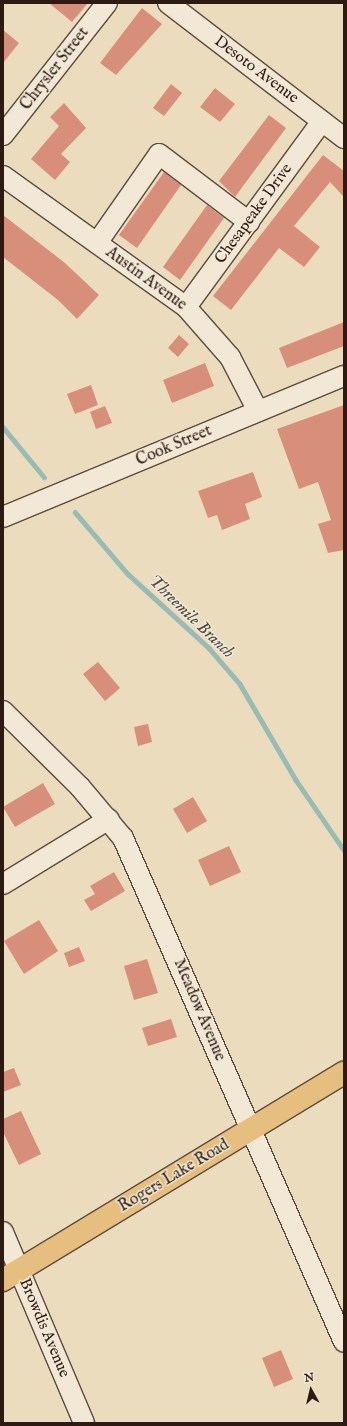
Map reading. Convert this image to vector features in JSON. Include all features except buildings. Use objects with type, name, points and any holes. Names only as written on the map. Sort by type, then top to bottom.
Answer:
[{"type":"main road","name":"Rogers Lake Road","points":[[11,1275],[344,1073]]},
{"type":"street","name":"Chrysler Street","points":[[3,135],[107,3]]},
{"type":"street","name":"Desoto Avenue","points":[[168,3],[322,121],[342,134]]},
{"type":"street","name":"Chesapeake Drive","points":[[186,307],[322,121]]},
{"type":"street","points":[[96,243],[159,154],[249,222]]},
{"type":"street","name":"Austin Avenue","points":[[3,176],[186,307],[230,357],[258,411]]},
{"type":"street","name":"Cook Street","points":[[3,517],[344,376]]},
{"type":"street","name":"Meadow Avenue","points":[[3,711],[109,819],[123,838],[163,924],[344,1342]]},
{"type":"street","points":[[3,884],[109,819]]},
{"type":"street","name":"Browdis Avenue","points":[[3,1232],[11,1275],[84,1423]]},
{"type":"waterway","name":"Threemile Branch","points":[[3,427],[44,477]]},
{"type":"waterway","name":"Threemile Branch","points":[[75,512],[128,574],[209,648],[240,684],[296,780],[344,850]]}]
